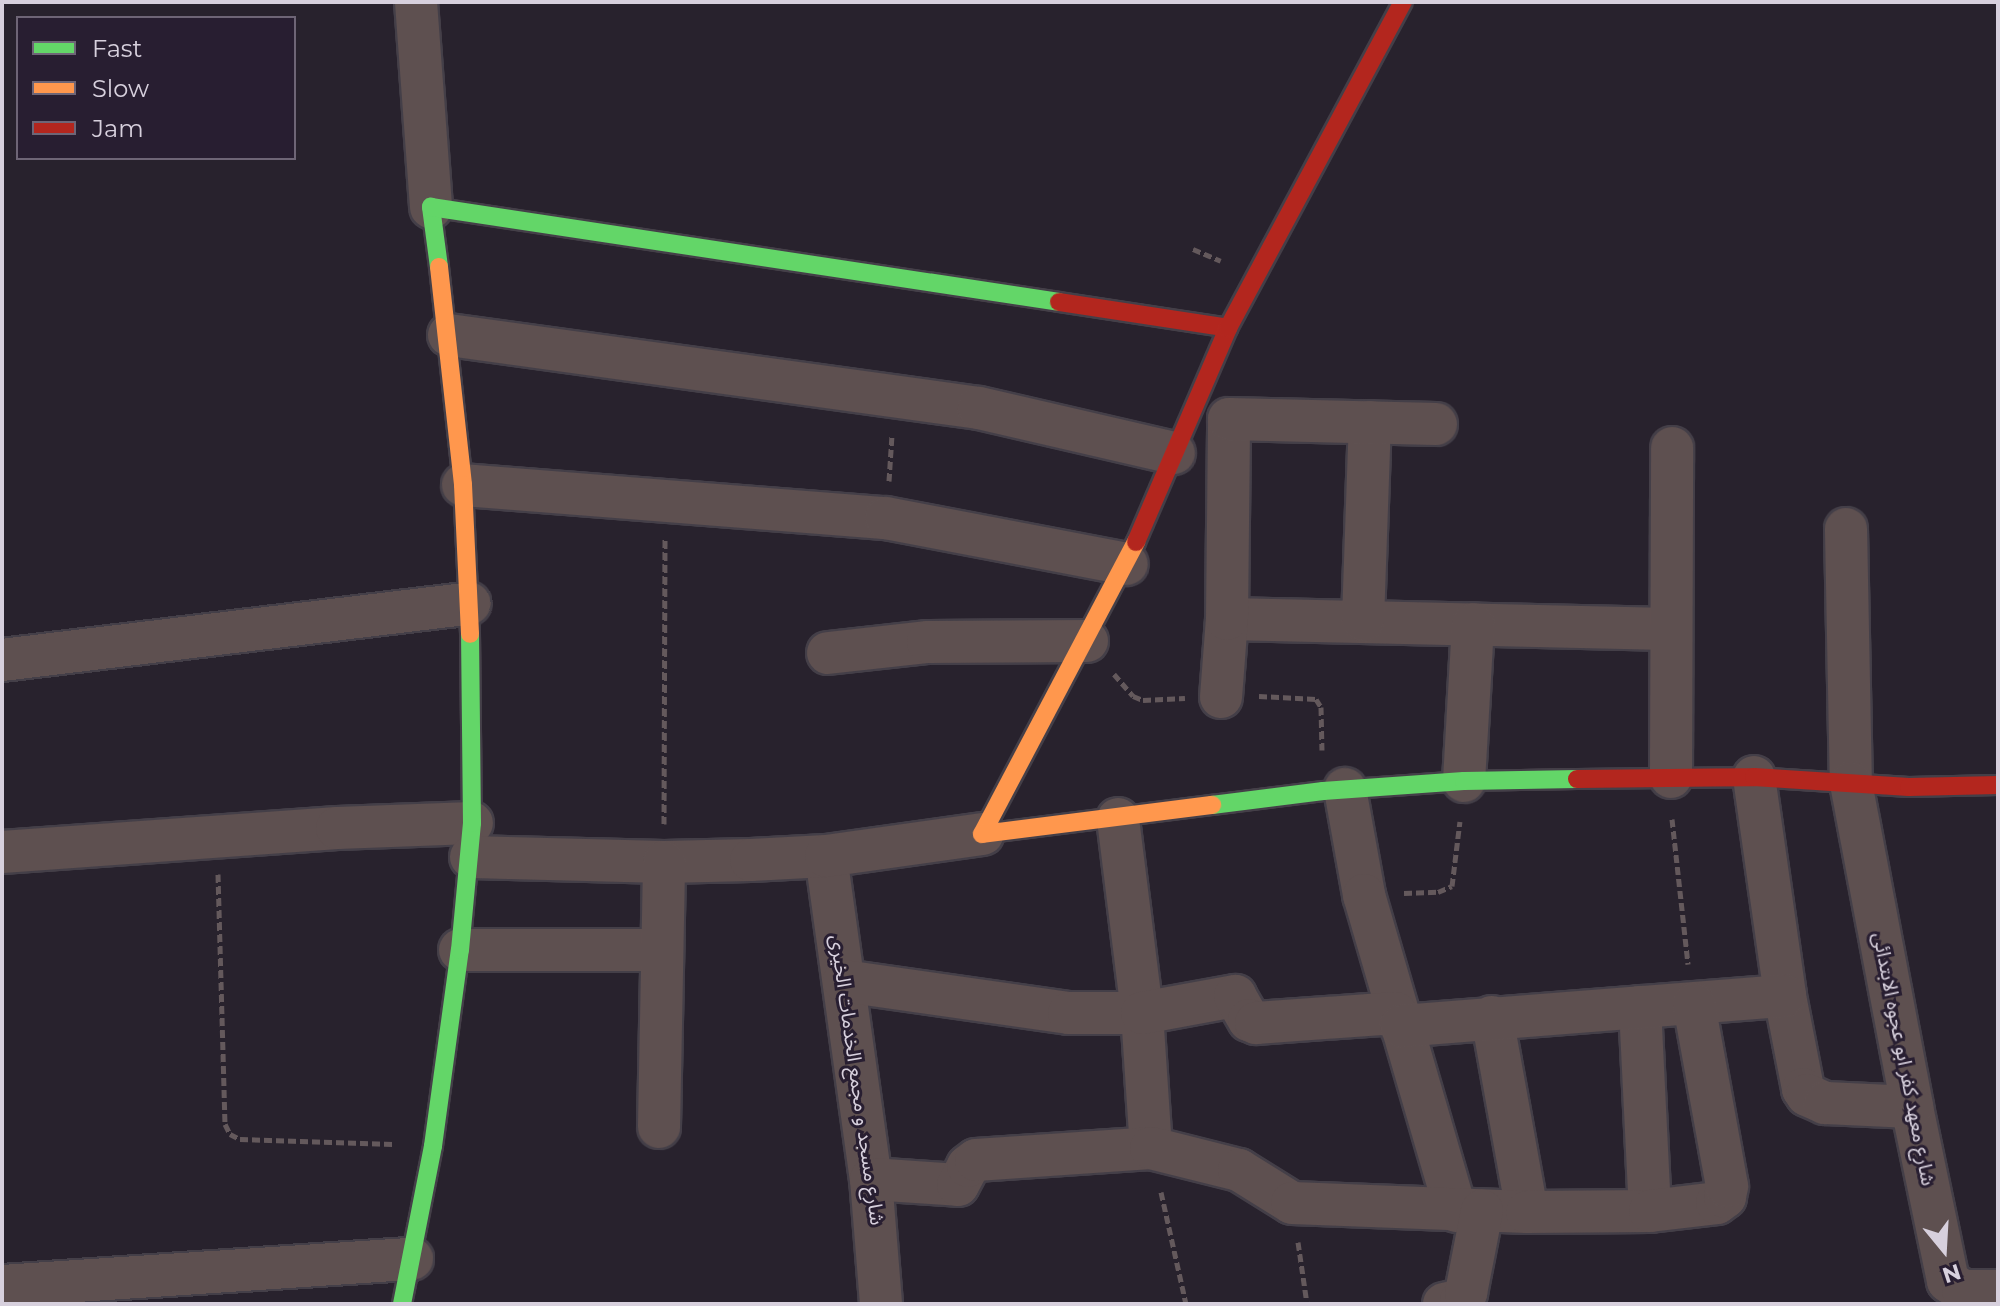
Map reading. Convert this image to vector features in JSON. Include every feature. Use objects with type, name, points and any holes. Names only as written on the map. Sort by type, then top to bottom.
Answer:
[{"type":"street","points":[[402,1304],[433,1146],[472,840],[470,603],[463,485],[449,335],[431,207],[416,2]]},
{"type":"street","points":[[982,834],[1197,430],[1228,328],[1403,2]]},
{"type":"street","points":[[431,207],[1228,328]]},
{"type":"street","points":[[449,335],[895,394],[1010,414],[1197,430],[1370,422],[1436,424]]},
{"type":"street","points":[[1363,620],[1370,422]]},
{"type":"street","points":[[1197,430],[1227,619],[1221,697]]},
{"type":"street","points":[[1671,777],[1672,448]]},
{"type":"street","points":[[463,485],[886,518],[1127,564]]},
{"type":"street","name":"شارع معهد كفر ابو عجوه الابتدائى","points":[[1846,529],[1851,783],[1912,1107],[1948,1281],[1963,1291],[1998,1291]]},
{"type":"street","points":[[2,660],[470,603]]},
{"type":"street","points":[[1227,619],[1670,629]]},
{"type":"street","points":[[1464,781],[1473,624]]},
{"type":"street","points":[[828,653],[928,642],[1087,641]]},
{"type":"street","points":[[1754,777],[1785,996],[1803,1089],[1807,1095],[1825,1103],[1912,1107]]},
{"type":"street","points":[[2,852],[216,837],[472,840],[664,862],[826,856],[1334,790],[1464,781],[1754,777],[1909,787],[1998,785]]},
{"type":"street","points":[[1334,790],[1398,1020],[1469,1211],[1466,1293],[1461,1300],[1444,1304]]},
{"type":"street","points":[[1118,819],[1142,1013],[1151,1148]]},
{"type":"street","name":"شارع مسجد و مجمع الخدمات الخيرى","points":[[826,856],[871,1179],[881,1304]]},
{"type":"street","points":[[659,1127],[664,862]]},
{"type":"street","points":[[460,950],[661,950]]},
{"type":"street","points":[[844,981],[1025,1010],[1142,1013],[1235,996],[1249,1020],[1256,1023],[1492,1017],[1785,996]]},
{"type":"street","points":[[871,1179],[958,1185],[968,1166],[976,1160],[1151,1148],[1239,1170],[1292,1203],[1527,1212],[1650,1211],[1717,1203],[1725,1197],[1727,1186],[1694,1004]]},
{"type":"street","points":[[1640,1007],[1650,1211]]},
{"type":"street","points":[[1492,1017],[1527,1212]]},
{"type":"street","points":[[2,1286],[412,1259]]},
{"type":"path","points":[[886,518],[895,394]]},
{"type":"path","points":[[664,862],[665,501]]},
{"type":"path","points":[[1087,641],[1133,696],[1156,700],[1221,697],[1316,699],[1321,707],[1334,790]]},
{"type":"path","points":[[1671,777],[1673,853],[1694,1004]]},
{"type":"path","points":[[1364,895],[1438,892],[1452,886],[1464,781]]},
{"type":"path","points":[[216,837],[225,1124],[230,1134],[240,1139],[433,1146]]},
{"type":"path","points":[[1151,1148],[1186,1304]]},
{"type":"path","points":[[1292,1203],[1307,1304]]},
{"type":"traffic: fast","points":[[439,267],[431,207],[1059,302]]},
{"type":"traffic: fast","points":[[402,1304],[433,1146],[460,950],[472,823],[470,634]]},
{"type":"traffic: fast","points":[[1212,805],[1323,791],[1464,781],[1577,779]]},
{"type":"traffic: slow","points":[[439,267],[463,485],[470,634]]},
{"type":"traffic: slow","points":[[1136,542],[982,834],[1212,805]]},
{"type":"traffic: jam","points":[[1136,542],[1228,328],[1403,2]]},
{"type":"traffic: jam","points":[[1059,302],[1228,328]]},
{"type":"traffic: jam","points":[[1577,779],[1754,777],[1909,787],[1998,785]]}]
